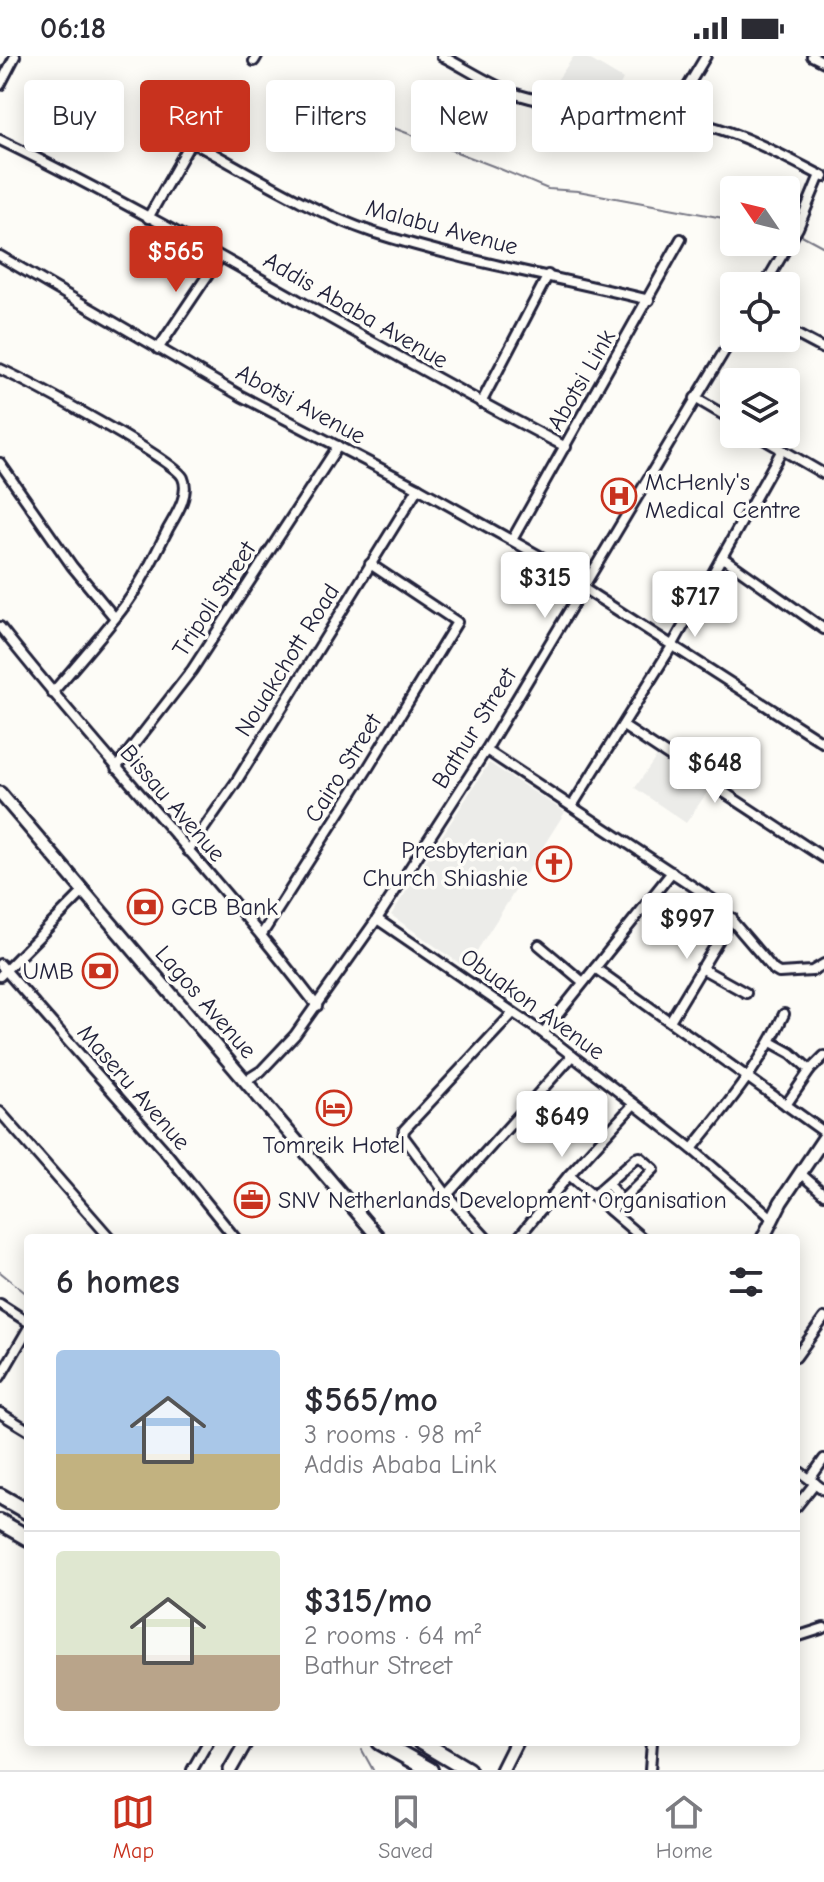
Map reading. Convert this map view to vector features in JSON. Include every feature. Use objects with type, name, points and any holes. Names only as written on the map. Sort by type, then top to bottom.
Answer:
[{"type":"highway","points":[[0,1496],[24,1510]]},
{"type":"highway","points":[[0,1522],[24,1536]]},
{"type":"highway","points":[[387,1746],[430,1770]]},
{"type":"highway","points":[[428,1746],[468,1770]]},
{"type":"street","points":[[0,85],[15,56]]},
{"type":"street","points":[[442,56],[515,94],[532,97]]},
{"type":"street","points":[[692,80],[706,56]]},
{"type":"street","points":[[812,56],[823,60]]},
{"type":"street","points":[[713,126],[769,149],[822,176],[798,228],[772,272]]},
{"type":"street","name":"Addis Ababa Avenue","points":[[0,140],[566,447]]},
{"type":"street","points":[[148,218],[186,152]]},
{"type":"street","name":"Malabu Avenue","points":[[211,152],[357,227],[441,251],[649,300]]},
{"type":"street","name":"Abotsi Link","points":[[512,540],[681,239]]},
{"type":"street","name":"Abotsi Avenue","points":[[0,256],[158,349],[512,540],[824,743]]},
{"type":"street","points":[[158,349],[220,257]]},
{"type":"street","points":[[481,403],[548,275]]},
{"type":"street","points":[[800,336],[824,349]]},
{"type":"street","name":"Bathur Street","points":[[245,1081],[295,1035],[377,919],[486,750],[723,352]]},
{"type":"street","points":[[0,369],[29,382],[165,460],[183,478],[185,491],[180,508],[146,574],[115,618],[52,693]]},
{"type":"street","points":[[695,398],[720,413]]},
{"type":"street","name":"Tripoli Street","points":[[116,768],[192,670],[338,446]]},
{"type":"street","points":[[779,448],[824,474]]},
{"type":"street","points":[[572,806],[672,646],[782,450]]},
{"type":"street","points":[[0,463],[72,566],[115,618]]},
{"type":"street","name":"Nouakchott Road","points":[[188,851],[236,782],[418,488]]},
{"type":"street","points":[[722,557],[824,629]]},
{"type":"street","name":"Cairo Street","points":[[262,934],[457,622],[370,564]]},
{"type":"street","name":"Bissau Avenue","points":[[0,627],[116,768],[262,934],[317,1006]]},
{"type":"street","points":[[623,726],[824,858]]},
{"type":"street","points":[[486,750],[715,901],[779,973],[812,971],[824,964]]},
{"type":"street","name":"Lagos Avenue","points":[[0,793],[376,1234]]},
{"type":"street","points":[[543,1033],[672,872]]},
{"type":"street","points":[[2,970],[83,892]]},
{"type":"street","points":[[670,1021],[732,918]]},
{"type":"street","name":"Obuakon Avenue","points":[[377,919],[543,1033],[692,1149],[772,1218]]},
{"type":"street","points":[[539,945],[583,982]]},
{"type":"street","points":[[595,968],[824,1135],[765,1234]]},
{"type":"street","points":[[701,968],[746,993]]},
{"type":"street","name":"Maseru Avenue","points":[[2,970],[164,1150],[232,1234]]},
{"type":"street","points":[[482,1234],[447,1195],[403,1136],[404,1130],[513,1013]]},
{"type":"street","points":[[692,1149],[748,1079],[784,1014]]},
{"type":"street","points":[[771,1042],[791,1053],[810,1070]]},
{"type":"street","points":[[447,1195],[572,1056]]},
{"type":"street","points":[[786,1105],[810,1070],[824,1056]]},
{"type":"street","points":[[521,1234],[569,1175],[634,1104]]},
{"type":"street","points":[[0,1112],[107,1234]]},
{"type":"street","points":[[593,1196],[636,1158],[640,1157],[654,1169],[611,1211]]},
{"type":"street","points":[[800,1173],[824,1194]]},
{"type":"street","points":[[569,1175],[637,1234]]},
{"type":"street","points":[[608,1184],[622,1201]]},
{"type":"street","points":[[0,1304],[24,1319]]},
{"type":"street","points":[[800,1352],[822,1323]]},
{"type":"street","points":[[0,1377],[24,1336]]},
{"type":"street","points":[[0,1413],[24,1428]]},
{"type":"street","points":[[800,1500],[824,1459]]},
{"type":"street","points":[[800,1472],[824,1490]]},
{"type":"street","points":[[800,1636],[824,1628]]},
{"type":"street","points":[[192,1770],[206,1746]]},
{"type":"street","points":[[230,1770],[244,1746]]},
{"type":"street","points":[[502,1770],[514,1746]]},
{"type":"street","points":[[650,1770],[652,1746]]},
{"type":"shaded area","points":[[574,56],[584,56],[623,79],[622,80],[557,80]]},
{"type":"shaded area","points":[[657,756],[708,791],[686,823],[635,788]]},
{"type":"shaded area","points":[[489,763],[565,812],[466,968],[391,915]]},
{"type":"waterway","points":[[395,129],[548,189],[578,191],[720,217]]},
{"type":"waterway","points":[[800,234],[824,247]]},
{"type":"waterway","points":[[0,1272],[24,1292]]},
{"type":"waterway","points":[[362,1750],[373,1770]]},
{"type":"place","name":"McHenly's Medical Centre","points":[[619,496]]},
{"type":"place","name":"Presbyterian Church Shiashie","points":[[554,864]]},
{"type":"place","name":"GCB Bank","points":[[145,907]]},
{"type":"place","name":"UMB","points":[[100,971]]},
{"type":"place","name":"Tomreik Hotel","points":[[334,1108]]},
{"type":"place","name":"SNV Netherlands Development Organisation","points":[[252,1200]]}]
